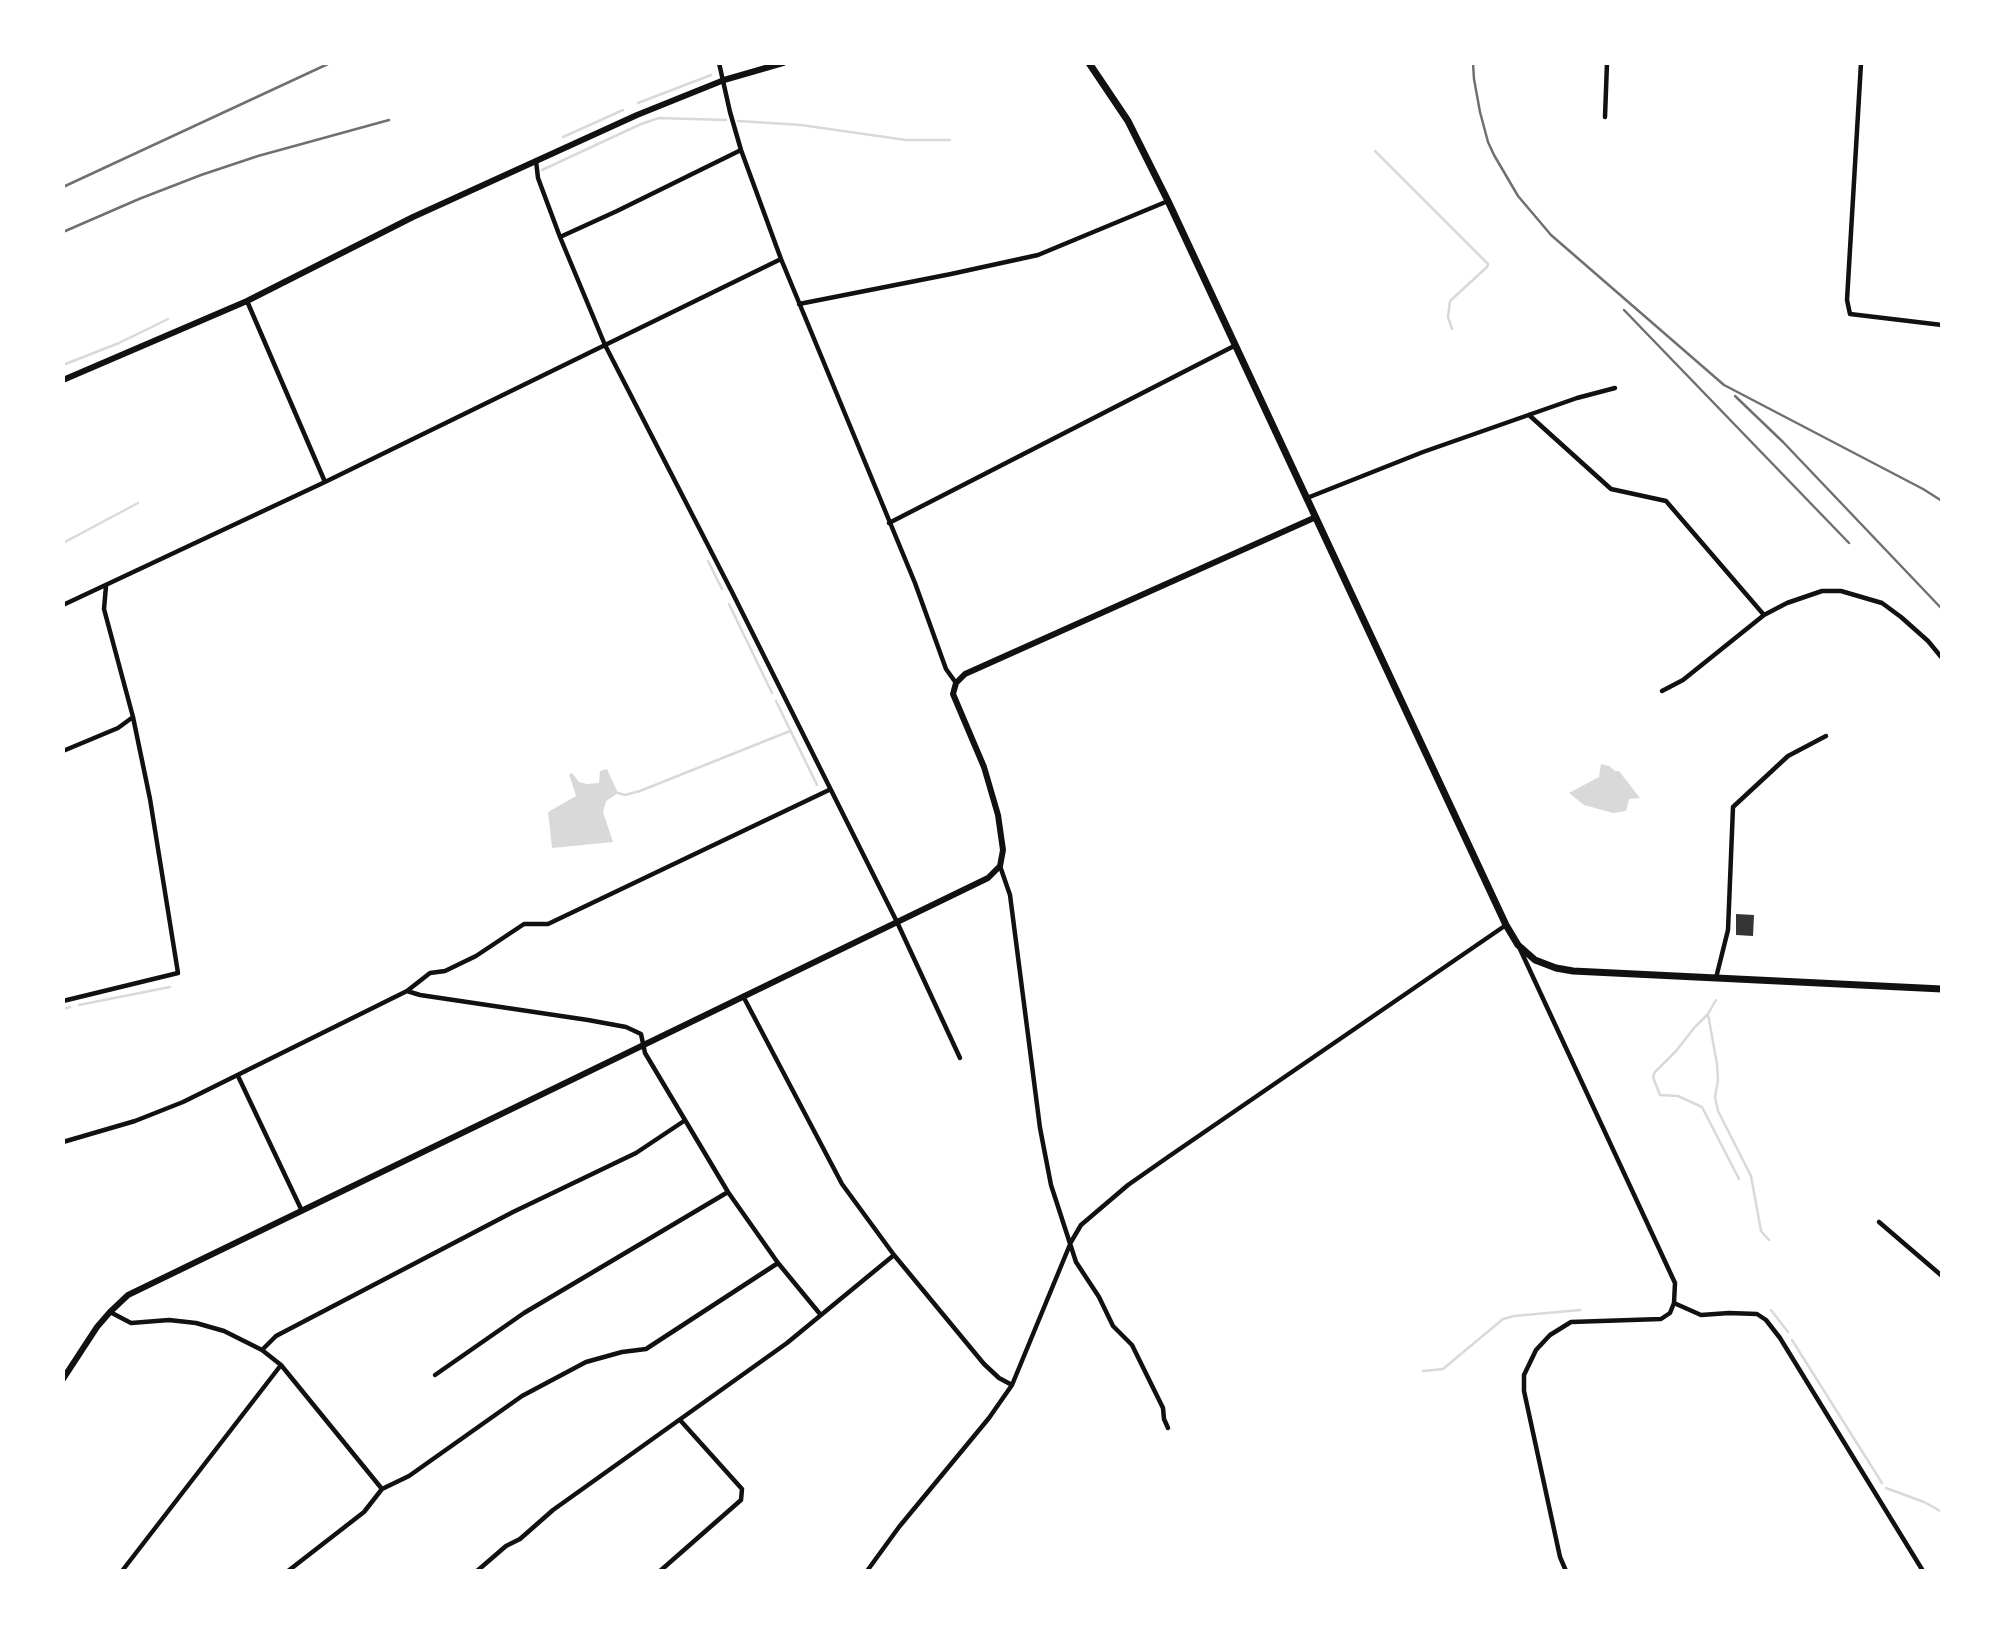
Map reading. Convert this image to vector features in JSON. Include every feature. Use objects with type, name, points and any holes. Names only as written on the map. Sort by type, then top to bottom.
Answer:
[{"type":"main road","points":[[1092,66],[1128,121],[1168,201],[1506,925],[1518,945],[1535,960],[1556,968],[1942,989]]},
{"type":"street","points":[[719,63],[741,150],[781,259],[915,583],[946,669],[956,683]]},
{"type":"street","points":[[63,380],[247,301],[413,217],[637,115],[724,80],[783,63]]},
{"type":"street","points":[[1605,117],[1607,63]]},
{"type":"street","points":[[1861,63],[1847,300],[1850,314],[1942,325]]},
{"type":"street","points":[[559,237],[741,150]]},
{"type":"street","points":[[536,160],[538,177],[559,237],[605,345],[733,592],[829,790],[897,922],[960,1058]]},
{"type":"street","points":[[799,304],[1038,255],[1168,201]]},
{"type":"street","points":[[63,605],[326,482],[781,259]]},
{"type":"street","points":[[247,301],[326,482]]},
{"type":"street","points":[[889,523],[1236,345]]},
{"type":"street","points":[[1307,498],[1423,452],[1577,398],[1615,388]]},
{"type":"street","points":[[1530,415],[1611,488],[1666,501],[1765,615]]},
{"type":"street","points":[[1168,1428],[1163,1408],[1132,1345],[1113,1326],[1099,1297],[1076,1262],[1051,1185],[1040,1128],[1010,895],[1000,866],[1003,850],[998,815],[984,767],[953,694],[956,683],[965,674],[1316,517]]},
{"type":"street","points":[[63,1001],[178,973],[150,799],[133,717],[104,609],[106,585]]},
{"type":"street","points":[[1662,691],[1683,680],[1765,615],[1787,603],[1822,591],[1841,591],[1882,603],[1928,641],[1942,658]]},
{"type":"street","points":[[63,751],[118,728],[133,717]]},
{"type":"street","points":[[1716,978],[1728,930],[1733,807],[1788,755],[1826,736]]},
{"type":"street","points":[[63,1142],[135,1121],[183,1102],[407,991],[430,973],[445,971],[476,956],[524,924],[548,923],[829,790]]},
{"type":"street","points":[[63,1379],[97,1327],[128,1295],[988,878],[1000,866]]},
{"type":"street","points":[[867,1571],[989,1418],[1012,1385],[1071,1242],[1081,1225],[1128,1185],[1506,925]]},
{"type":"street","points":[[1518,945],[1675,1283],[1674,1303],[1670,1313],[1661,1319],[1571,1322],[1550,1335],[1536,1350],[1524,1375],[1524,1391],[1560,1557],[1566,1571]]},
{"type":"street","points":[[407,991],[626,1027],[640,1034],[645,1053],[728,1192],[778,1264],[820,1314]]},
{"type":"street","points":[[743,996],[842,1184],[894,1255],[984,1364],[999,1378],[1012,1385]]},
{"type":"street","points":[[238,1076],[302,1211]]},
{"type":"street","points":[[262,1350],[276,1336],[513,1212],[636,1153],[684,1121]]},
{"type":"street","points":[[435,1375],[524,1313],[728,1192]]},
{"type":"street","points":[[1879,1222],[1942,1276]]},
{"type":"street","points":[[477,1571],[506,1546],[520,1539],[552,1510],[787,1343],[894,1255]]},
{"type":"street","points":[[288,1571],[364,1512],[382,1489],[410,1476],[522,1396],[586,1362],[622,1352],[646,1349],[778,1264]]},
{"type":"street","points":[[1674,1303],[1701,1315],[1757,1314],[1766,1320],[1780,1338],[1923,1571]]},
{"type":"street","points":[[110,1312],[131,1323],[169,1320],[196,1323],[224,1331],[262,1350],[281,1365],[382,1489]]},
{"type":"street","points":[[121,1571],[281,1365]]},
{"type":"street","points":[[660,1571],[741,1500],[742,1489],[680,1420]]},
{"type":"shaded area","points":[[1601,764],[1619,771],[1640,798],[1629,799],[1626,811],[1613,813],[1584,805],[1569,793],[1599,777]]},
{"type":"shaded area","points":[[607,769],[618,793],[606,801],[603,812],[613,842],[552,848],[548,812],[576,796],[569,774],[572,773],[579,782],[599,783],[600,771]]},
{"type":"building","points":[[1736,914],[1754,915],[1753,936],[1736,935]]},
{"type":"waterway","points":[[638,103],[711,75]]},
{"type":"waterway","points":[[563,137],[623,110]]},
{"type":"waterway","points":[[542,170],[659,118],[726,120]]},
{"type":"waterway","points":[[738,121],[801,125],[906,140],[950,140]]},
{"type":"waterway","points":[[1375,151],[1488,264],[1450,301],[1448,317],[1452,329]]},
{"type":"waterway","points":[[63,365],[119,343],[168,319]]},
{"type":"waterway","points":[[63,543],[138,503]]},
{"type":"waterway","points":[[708,561],[722,589]]},
{"type":"waterway","points":[[729,604],[772,693]]},
{"type":"waterway","points":[[776,701],[817,785]]},
{"type":"waterway","points":[[618,793],[625,795],[640,791],[790,731]]},
{"type":"waterway","points":[[79,1005],[170,987]]},
{"type":"waterway","points":[[1716,1000],[1708,1014],[1653,1077],[1660,1095],[1678,1096],[1702,1107],[1739,1179]]},
{"type":"waterway","points":[[63,1009],[70,1007]]},
{"type":"waterway","points":[[1708,1014],[1717,1064],[1715,1097],[1718,1111],[1751,1176],[1761,1231],[1769,1240]]},
{"type":"waterway","points":[[1423,1371],[1443,1369],[1503,1319],[1580,1310]]},
{"type":"waterway","points":[[1771,1310],[1788,1332]]},
{"type":"waterway","points":[[1792,1340],[1882,1483]]},
{"type":"waterway","points":[[1886,1488],[1924,1502],[1942,1512]]},
{"type":"railway","points":[[63,187],[330,63]]},
{"type":"railway","points":[[1473,63],[1480,112],[1488,142],[1518,196],[1551,235],[1724,385],[1942,501]]},
{"type":"railway","points":[[63,232],[201,175],[258,156],[389,120]]},
{"type":"railway","points":[[1624,310],[1849,543]]},
{"type":"railway","points":[[1735,396],[1783,442],[1942,609]]}]
